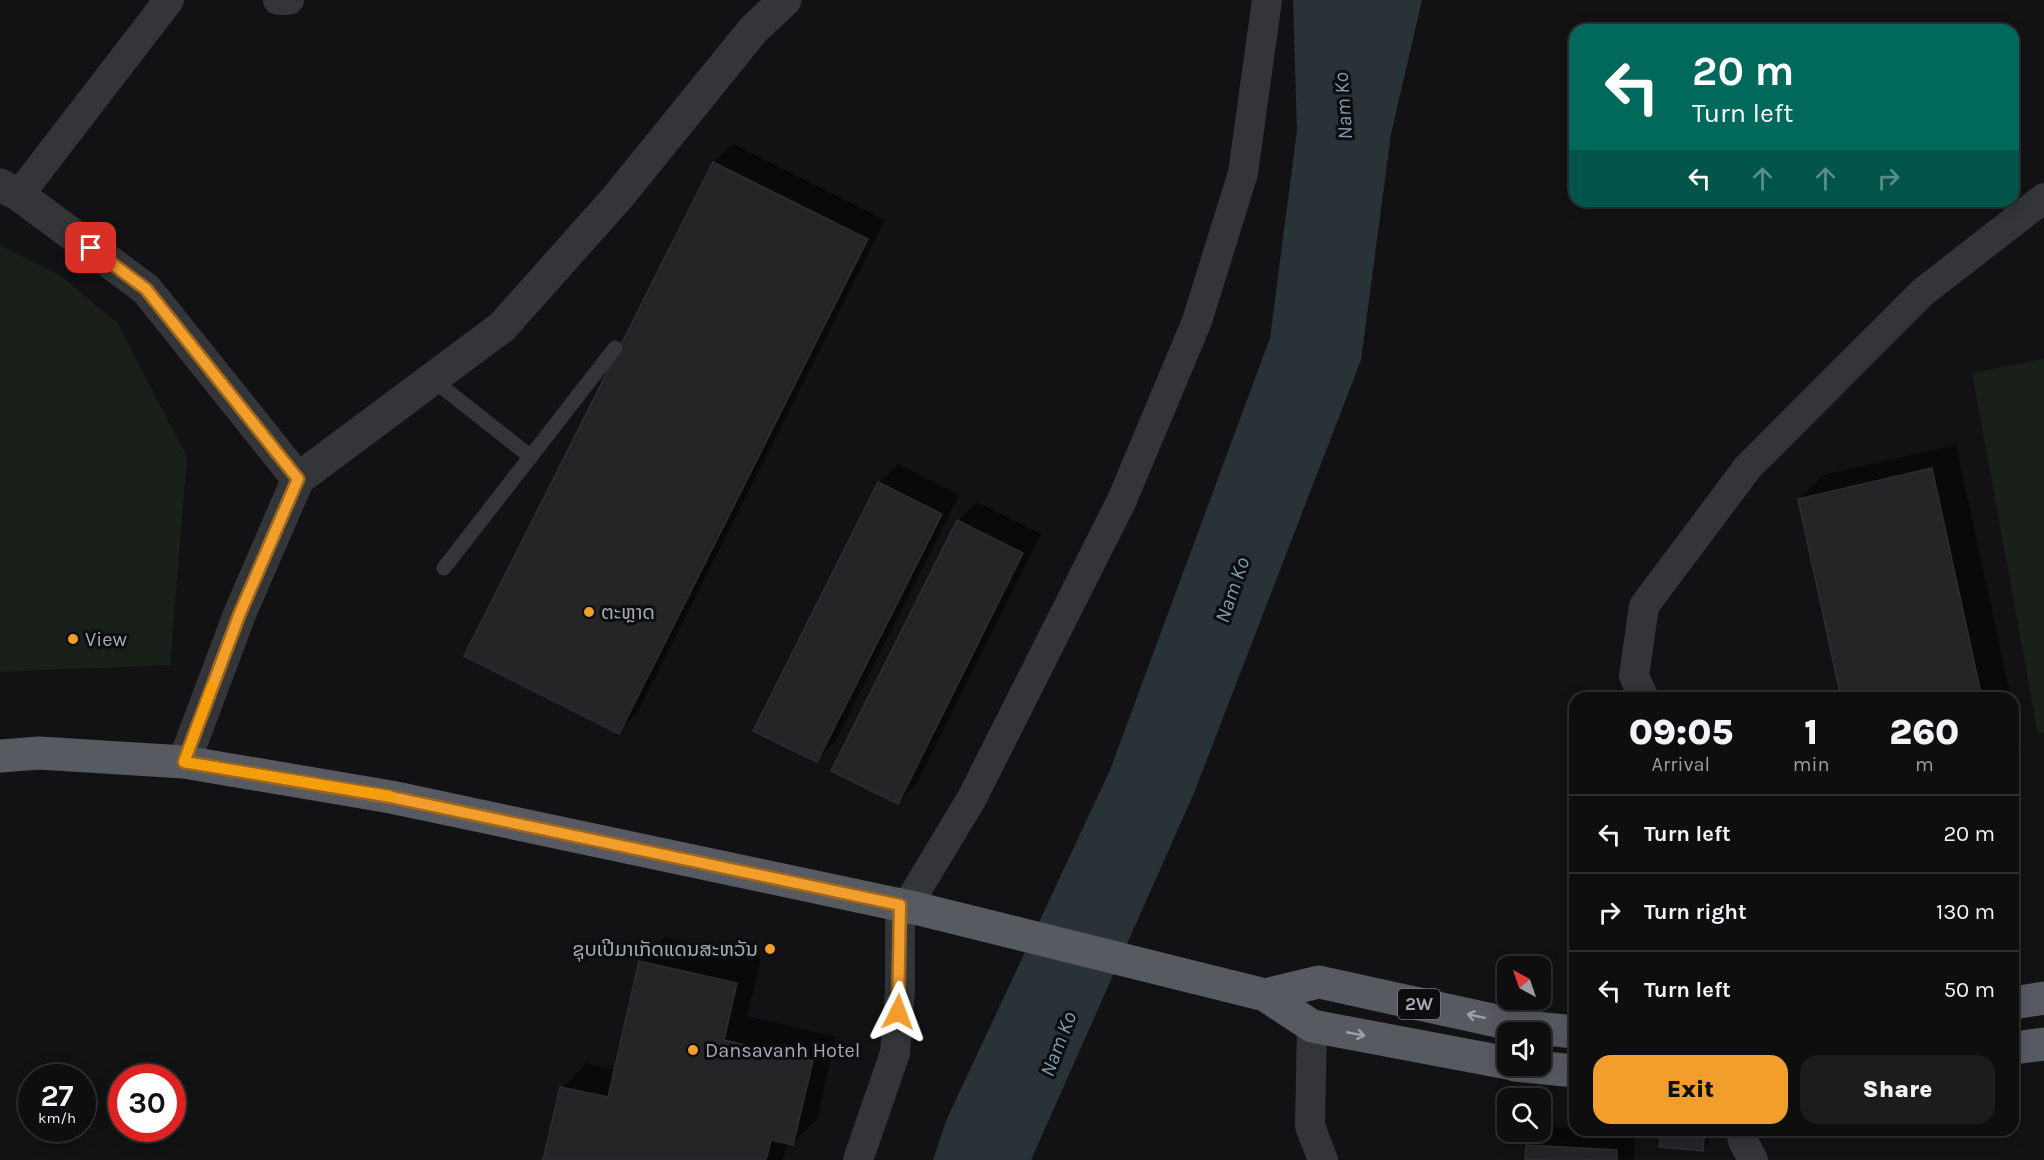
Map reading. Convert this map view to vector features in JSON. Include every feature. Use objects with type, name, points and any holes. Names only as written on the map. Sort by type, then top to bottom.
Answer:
[{"type":"highway","name":"2W","points":[[0,756],[39,753],[184,762],[391,797],[908,906],[1265,995],[1312,1026],[1497,1062]]},
{"type":"highway","name":"2W","points":[[1265,995],[1319,982],[1524,1027],[1569,1031]]},
{"type":"highway","points":[[2019,1002],[2044,998]]},
{"type":"highway","points":[[2019,1047],[2044,1044]]},
{"type":"highway","points":[[1551,1069],[1569,1070]]},
{"type":"street","points":[[169,0],[10,190],[146,289],[298,479]]},
{"type":"street","points":[[278,0],[289,0]]},
{"type":"street","points":[[184,762],[240,613],[298,479],[502,327],[617,198],[754,29],[785,0]]},
{"type":"street","points":[[858,1160],[895,1053],[908,906],[972,798],[1122,500],[1197,321],[1243,173],[1267,0]]},
{"type":"street","points":[[1641,692],[1634,676],[1644,606],[1748,467],[1923,292],[2044,198]]},
{"type":"street","points":[[1312,1026],[1310,1126],[1323,1160]]},
{"type":"street","points":[[1742,1136],[1753,1160]]},
{"type":"lane","points":[[444,568],[615,348]]},
{"type":"lane","points":[[432,379],[531,457]]},
{"type":"shaded area","points":[[0,245],[60,275],[118,324],[187,457],[170,665],[0,672]]},
{"type":"shaded area","points":[[2044,359],[2044,733],[2038,734],[1972,373]]},
{"type":"water","name":"Nam Ko","points":[[1293,0],[1422,0],[1391,134],[1361,360],[1194,793],[1031,1160],[933,1160],[946,1121],[1110,770],[1270,338],[1297,130]]},
{"type":"building","points":[[713,162],[868,239],[619,734],[464,656]]},
{"type":"building","points":[[1932,468],[1981,692],[1840,692],[1798,499]]},
{"type":"building","points":[[878,482],[942,514],[817,762],[753,731]]},
{"type":"building","points":[[957,520],[1023,553],[898,804],[831,771]]},
{"type":"building","name":"Dansavanh Hotel","points":[[639,961],[737,983],[724,1040],[813,1061],[793,1145],[771,1140],[766,1160],[543,1160],[560,1087],[608,1097]]},
{"type":"building","points":[[1660,1136],[1704,1136],[1703,1151],[1659,1147]]},
{"type":"building","points":[[1526,1145],[1617,1150],[1617,1160],[1525,1160]]},
{"type":"slow traffic","points":[[212,686],[184,762],[390,796]]},
{"type":"place","name":"ຕະຫຼາດ","points":[[589,612]]},
{"type":"place","name":"View","points":[[73,639]]},
{"type":"place","name":"ຊຸບເປີມາເກັດແດນສະຫວັນ","points":[[770,949]]},
{"type":"place","name":"Dansavanh Hotel","points":[[693,1050]]},
{"type":"route","points":[[91,248],[146,289],[298,479],[240,613],[184,762],[391,797],[900,905],[898,1012]]}]
